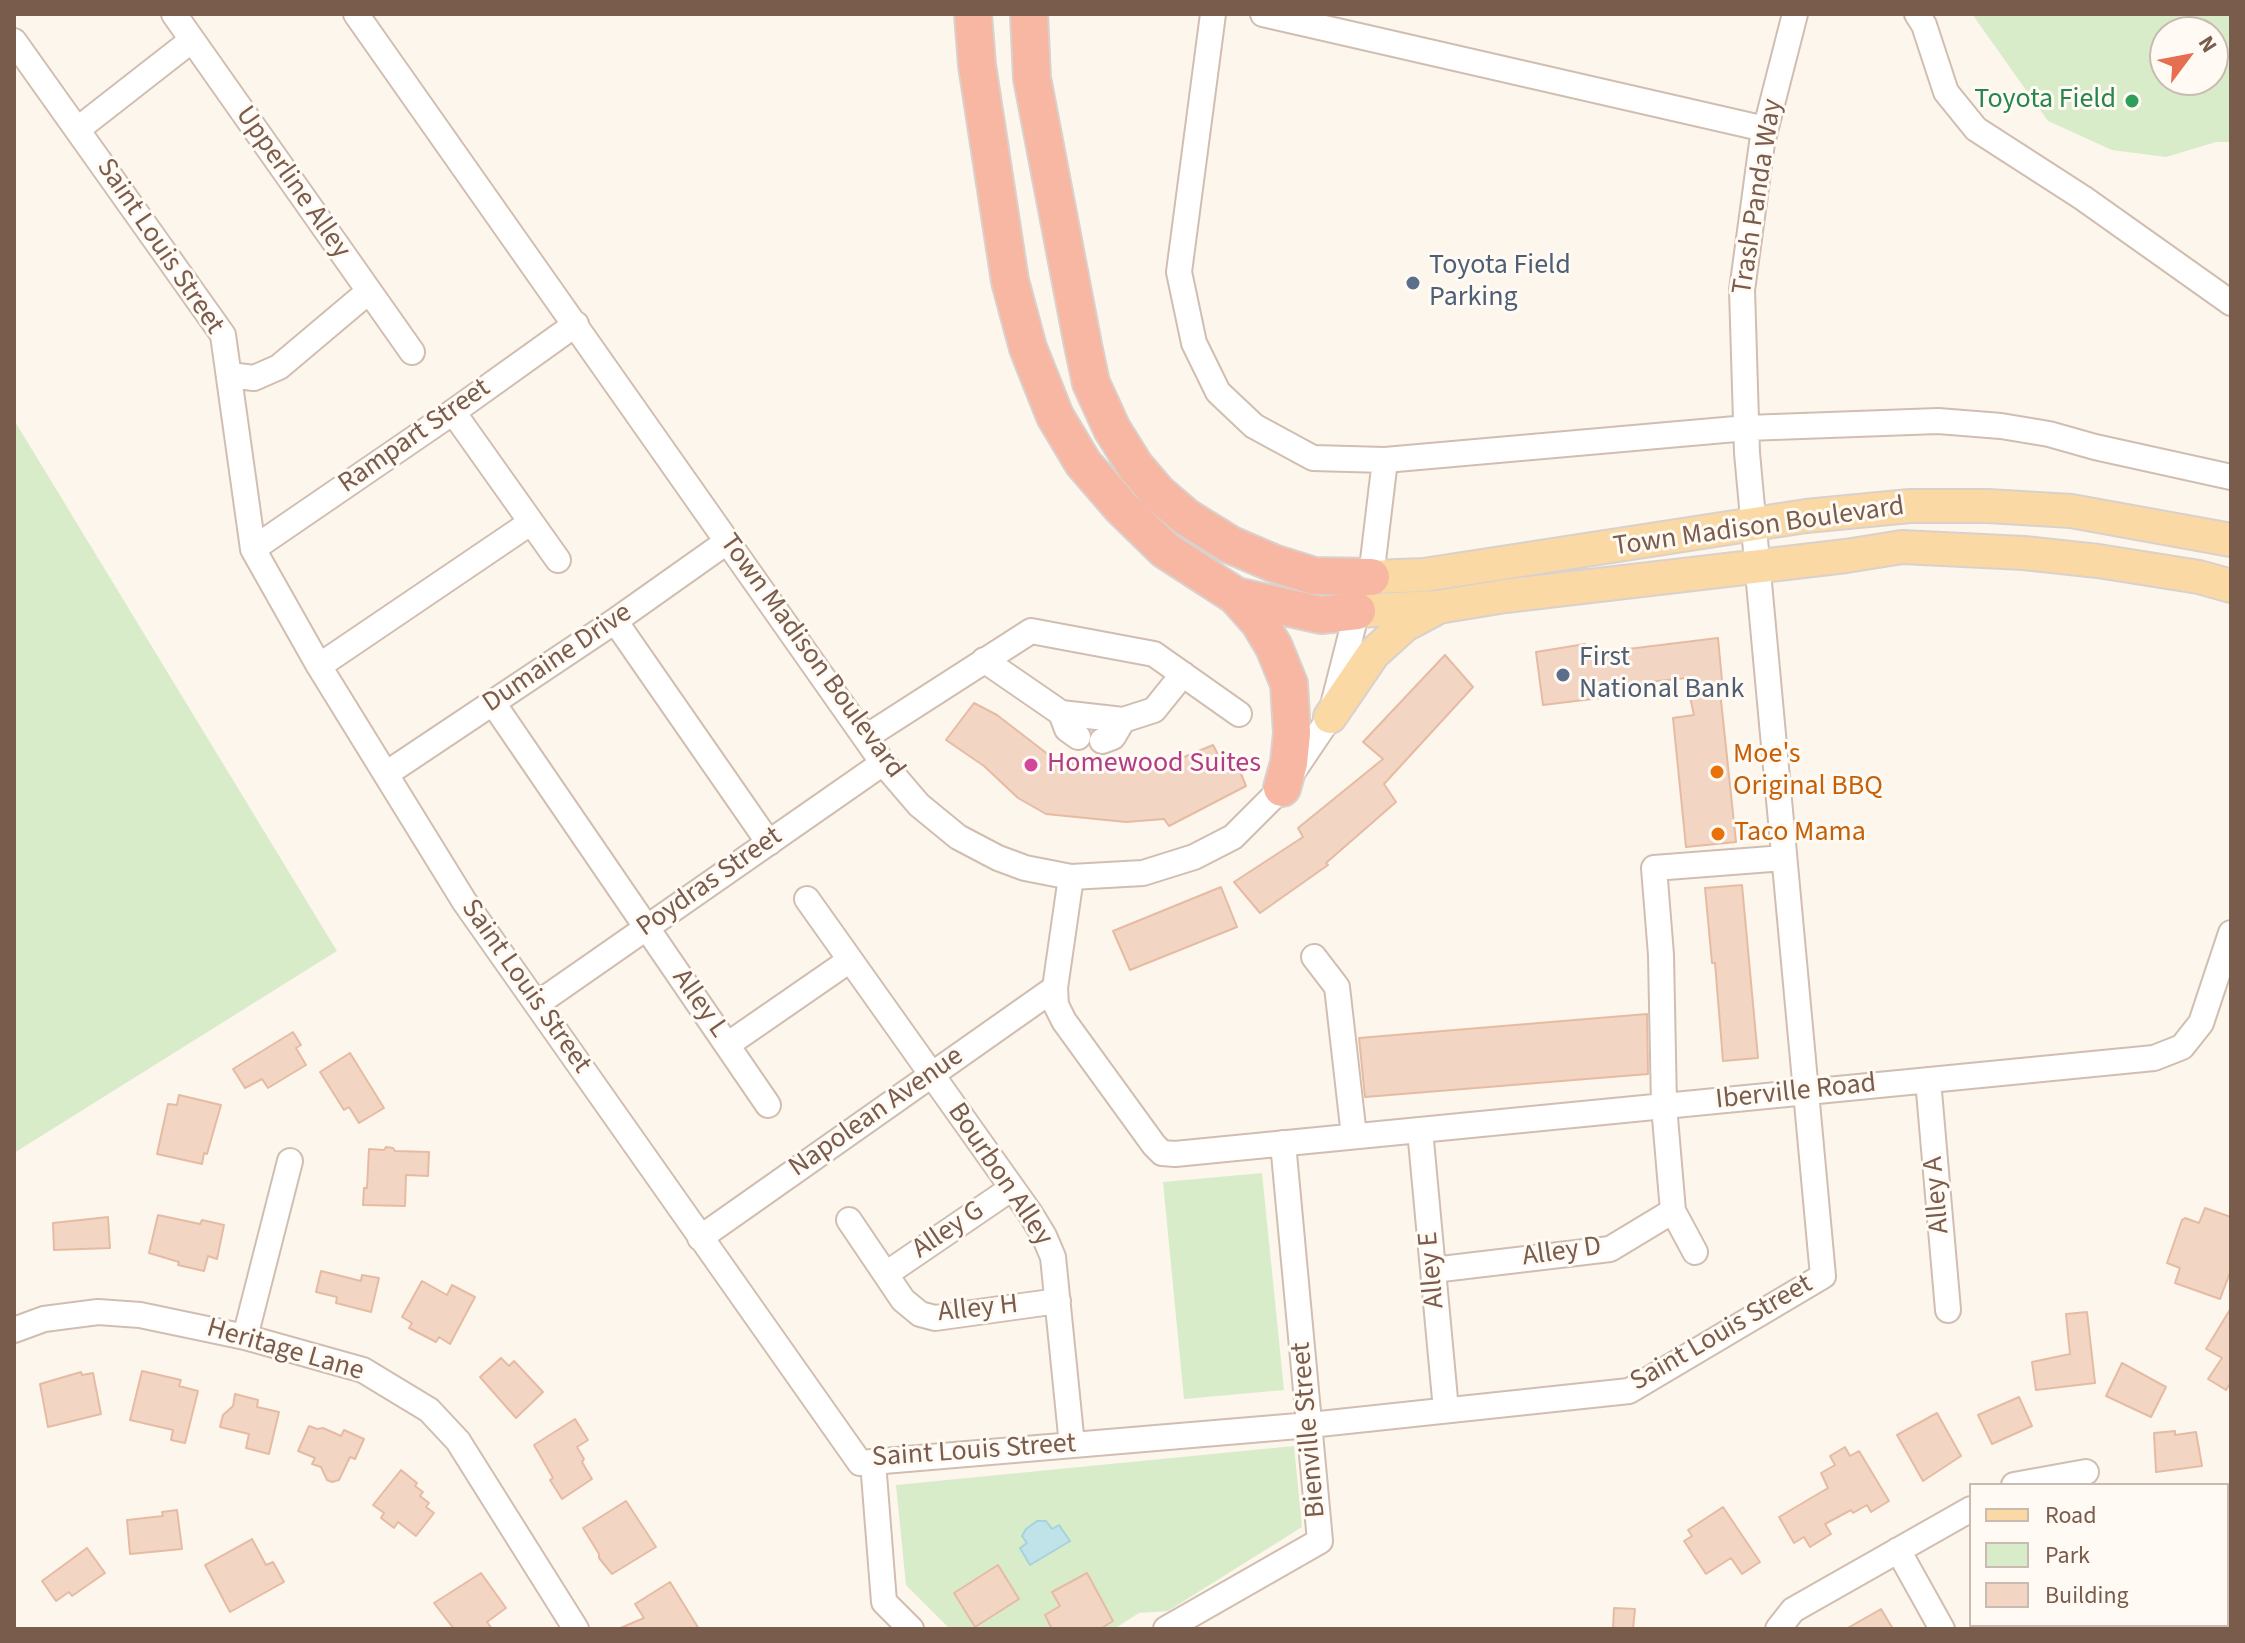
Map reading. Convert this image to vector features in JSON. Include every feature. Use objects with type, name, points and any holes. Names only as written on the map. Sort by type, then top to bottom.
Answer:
[{"type":"highway","points":[[973,14],[977,65],[1010,281],[1028,348],[1055,416],[1083,463],[1121,507],[1165,550],[1236,596],[1259,622],[1274,647],[1289,684],[1292,733],[1289,763],[1282,788]]},
{"type":"highway","points":[[1029,14],[1032,78],[1083,345],[1091,383],[1112,429],[1135,466],[1158,493],[1186,517],[1231,545],[1314,576],[1371,577]]},
{"type":"highway","points":[[1236,596],[1321,615],[1357,611]]},
{"type":"main road","name":"Town Madison Boulevard","points":[[1371,577],[1424,575],[1806,516],[1910,506],[1988,506],[2071,511],[2231,540]]},
{"type":"main road","name":"Town Madison Boulevard","points":[[1357,611],[1438,607],[1902,547],[2098,561],[2199,577],[2231,586]]},
{"type":"main road","points":[[1330,717],[1373,654],[1405,625],[1438,607]]},
{"type":"street","name":"Upperline Alley","points":[[174,14],[412,352]]},
{"type":"street","name":"Town Madison Boulevard","points":[[356,14],[883,763],[919,805],[958,837],[1025,868],[1071,877],[1143,873],[1194,857],[1233,837],[1282,788],[1330,717],[1357,611],[1371,577]]},
{"type":"street","points":[[1213,14],[1179,272],[1194,343],[1218,392],[1254,426],[1313,458],[1385,460],[1747,428],[1938,421],[2049,434],[2231,477]]},
{"type":"street","points":[[1263,14],[1765,129]]},
{"type":"street","name":"Trash Panda Way","points":[[1757,568],[1747,428],[1742,290],[1751,206],[1765,129],[1795,14]]},
{"type":"street","points":[[1917,14],[1934,52],[1946,92],[1976,129],[2083,198],[2231,303]]},
{"type":"street","points":[[78,129],[192,40]]},
{"type":"street","name":"Saint Louis Street","points":[[14,41],[223,335],[253,549],[319,666],[464,901],[860,1463],[1310,1425],[1629,1391],[1823,1276],[1757,568]]},
{"type":"street","points":[[230,375],[254,378],[279,367],[368,292]]},
{"type":"street","name":"Rampart Street","points":[[253,549],[576,324]]},
{"type":"street","points":[[453,412],[558,560]]},
{"type":"street","points":[[1371,577],[1385,460]]},
{"type":"street","points":[[319,666],[530,523]]},
{"type":"street","name":"Dumaine Drive","points":[[386,774],[615,621],[728,541]]},
{"type":"street","points":[[615,621],[769,843]]},
{"type":"street","points":[[866,737],[1031,631],[1154,654],[1239,714]]},
{"type":"street","points":[[984,660],[1061,713],[1123,720],[1154,710],[1183,674]]},
{"type":"street","name":"Alley L","points":[[493,703],[768,1105]]},
{"type":"street","points":[[1061,713],[1067,729],[1090,739],[1113,737],[1123,720]]},
{"type":"street","name":"Poydras Street","points":[[537,1004],[883,763]]},
{"type":"street","points":[[1695,1252],[1673,1211],[1664,1106],[1661,955],[1654,868],[1784,858]]},
{"type":"street","points":[[1055,988],[1071,877]]},
{"type":"street","name":"Bourbon Alley","points":[[807,899],[1044,1236],[1053,1257],[1072,1445]]},
{"type":"street","name":"Iberville Road","points":[[1055,988],[1056,1005],[1064,1021],[1154,1145],[1162,1153],[1175,1154],[2154,1058],[2182,1047],[2201,1023],[2231,933]]},
{"type":"street","points":[[1314,957],[1337,987],[1354,1136]]},
{"type":"street","points":[[727,1045],[850,960]]},
{"type":"street","name":"Napolean Avenue","points":[[700,1238],[1055,988]]},
{"type":"street","name":"Alley A","points":[[1928,1080],[1948,1310]]},
{"type":"street","name":"Alley E","points":[[1420,1130],[1446,1410]]},
{"type":"street","name":"Bienville Street","points":[[1166,1629],[1320,1541],[1283,1143]]},
{"type":"street","points":[[245,1337],[290,1161]]},
{"type":"street","name":"Alley G","points":[[886,1274],[1012,1188]]},
{"type":"street","name":"Alley D","points":[[1433,1270],[1610,1249],[1673,1211]]},
{"type":"street","name":"Alley H","points":[[849,1220],[903,1300],[920,1314],[935,1318],[1058,1301]]},
{"type":"street","name":"Heritage Lane","points":[[14,1330],[44,1319],[98,1312],[152,1317],[245,1337],[363,1370],[429,1410],[458,1441],[576,1629]]},
{"type":"street","points":[[873,1462],[884,1602],[911,1629]]},
{"type":"street","points":[[2025,1483],[2086,1472]]},
{"type":"street","points":[[1778,1629],[1793,1610],[1969,1510]]},
{"type":"street","points":[[1898,1550],[1942,1629]]},
{"type":"green space","name":"Toyota Field","points":[[1972,14],[2231,14],[2231,142],[2216,142],[2166,157],[2112,150],[2048,121]]},
{"type":"green space","points":[[14,420],[337,951],[14,1153]]},
{"type":"green space","points":[[1262,1173],[1284,1390],[1184,1399],[1163,1182]]},
{"type":"green space","points":[[1294,1446],[1302,1527],[1168,1611],[1139,1613],[1114,1629],[950,1629],[906,1585],[896,1485]]},
{"type":"water","points":[[1037,1521],[1046,1521],[1052,1529],[1059,1525],[1070,1541],[1030,1565],[1020,1548],[1027,1543],[1022,1536],[1026,1529]]},
{"type":"building","points":[[1718,638],[1723,691],[1720,691],[1736,842],[1686,847],[1673,718],[1694,715],[1686,678],[1632,684],[1633,694],[1543,705],[1536,652],[1585,644],[1587,654]]},
{"type":"building","points":[[1445,655],[1473,687],[1384,784],[1396,802],[1326,863],[1328,865],[1260,913],[1234,882],[1303,837],[1298,828],[1383,759],[1363,742]]},
{"type":"building","name":"Homewood Suites","points":[[974,703],[997,715],[1058,762],[1148,772],[1213,745],[1223,764],[1235,759],[1246,786],[1169,826],[1164,819],[1126,822],[1046,814],[1018,798],[984,766],[946,740]]},
{"type":"building","points":[[1742,885],[1758,1058],[1723,1061],[1705,888]]},
{"type":"building","points":[[1221,887],[1237,927],[1130,970],[1113,931]]},
{"type":"building","points":[[1647,1014],[1648,1074],[1365,1097],[1359,1038]]},
{"type":"building","points":[[293,1032],[301,1045],[296,1048],[306,1065],[268,1088],[262,1079],[245,1088],[233,1069]]},
{"type":"building","points":[[350,1053],[384,1108],[359,1123],[349,1107],[344,1110],[320,1072]]},
{"type":"building","points":[[179,1095],[221,1105],[202,1164],[157,1154],[168,1104],[177,1105]]},
{"type":"building","points":[[386,1147],[395,1151],[429,1152],[428,1176],[406,1175],[405,1206],[363,1205],[369,1149],[384,1150]]},
{"type":"building","points":[[2205,1208],[2231,1217],[2231,1270],[2220,1299],[2175,1283],[2180,1268],[2167,1263],[2182,1220],[2185,1218],[2199,1223]]},
{"type":"building","points":[[158,1215],[200,1224],[202,1220],[224,1225],[217,1259],[208,1256],[204,1271],[149,1253]]},
{"type":"building","points":[[108,1217],[110,1248],[54,1250],[53,1223]]},
{"type":"building","points":[[321,1271],[361,1281],[362,1275],[379,1278],[371,1312],[336,1303],[337,1297],[316,1292]]},
{"type":"building","points":[[422,1281],[447,1295],[452,1285],[475,1297],[450,1344],[439,1337],[436,1342],[409,1328],[412,1323],[402,1317]]},
{"type":"building","points":[[2231,1308],[2231,1382],[2226,1390],[2208,1379],[2222,1358],[2206,1349]]},
{"type":"building","points":[[2087,1312],[2095,1383],[2036,1390],[2032,1362],[2070,1354],[2066,1314]]},
{"type":"building","points":[[501,1358],[509,1366],[514,1361],[543,1392],[516,1418],[480,1377]]},
{"type":"building","points":[[2122,1363],[2166,1387],[2151,1417],[2106,1396]]},
{"type":"building","points":[[142,1371],[181,1380],[179,1386],[198,1391],[185,1443],[171,1440],[173,1430],[130,1420]]},
{"type":"building","points":[[81,1372],[82,1375],[93,1373],[101,1414],[48,1427],[40,1384]]},
{"type":"building","points":[[235,1394],[258,1400],[257,1407],[279,1412],[269,1454],[246,1448],[249,1434],[220,1427],[223,1415],[233,1406]]},
{"type":"building","points":[[2019,1397],[2032,1426],[1992,1444],[1978,1415]]},
{"type":"building","points":[[1937,1413],[1961,1456],[1923,1481],[1897,1435]]},
{"type":"building","points":[[575,1419],[588,1440],[577,1447],[592,1479],[562,1499],[534,1445]]},
{"type":"building","points":[[309,1426],[341,1436],[344,1430],[364,1439],[355,1459],[350,1457],[339,1480],[327,1480],[321,1467],[312,1464],[315,1458],[298,1451]]},
{"type":"building","points":[[2175,1431],[2175,1435],[2196,1432],[2202,1466],[2156,1472],[2154,1433]]},
{"type":"building","points":[[1845,1447],[1850,1456],[1859,1451],[1889,1501],[1871,1512],[1867,1505],[1853,1513],[1851,1510],[1825,1524],[1831,1534],[1810,1547],[1804,1537],[1794,1543],[1779,1517],[1828,1488],[1821,1473],[1835,1465],[1830,1456]]},
{"type":"building","points":[[401,1470],[417,1483],[415,1486],[423,1492],[420,1496],[429,1503],[426,1507],[434,1513],[416,1536],[398,1522],[394,1528],[381,1518],[384,1513],[373,1505]]},
{"type":"building","points":[[626,1501],[656,1547],[612,1574],[599,1558],[583,1528]]},
{"type":"building","points":[[1723,1507],[1760,1562],[1742,1574],[1731,1558],[1706,1574],[1684,1541],[1692,1536],[1688,1530]]},
{"type":"building","points":[[177,1510],[182,1549],[130,1554],[127,1520],[163,1516],[162,1512]]},
{"type":"building","points":[[252,1539],[266,1565],[273,1562],[284,1582],[230,1612],[205,1565]]},
{"type":"building","points":[[87,1548],[105,1573],[72,1596],[69,1592],[56,1601],[42,1581]]},
{"type":"building","points":[[998,1565],[1019,1599],[975,1627],[954,1593]]},
{"type":"building","points":[[481,1573],[506,1608],[487,1622],[492,1629],[454,1629],[434,1603]]},
{"type":"building","points":[[1087,1573],[1113,1621],[1100,1629],[1052,1629],[1045,1615],[1060,1606],[1052,1592]]},
{"type":"building","points":[[670,1582],[699,1629],[618,1629],[644,1618],[635,1604]]},
{"type":"building","points":[[1614,1608],[1635,1609],[1633,1629],[1613,1629]]},
{"type":"building","points":[[1881,1609],[1893,1629],[1846,1629]]},
{"type":"place","name":"Toyota Field","points":[[2132,101]]},
{"type":"place","name":"Toyota Field Parking","points":[[1413,283]]},
{"type":"place","name":"First National Bank","points":[[1563,675]]},
{"type":"place","name":"Homewood Suites","points":[[1031,765]]},
{"type":"place","name":"Moe's Original BBQ","points":[[1717,772]]},
{"type":"place","name":"Taco Mama","points":[[1718,834]]}]
